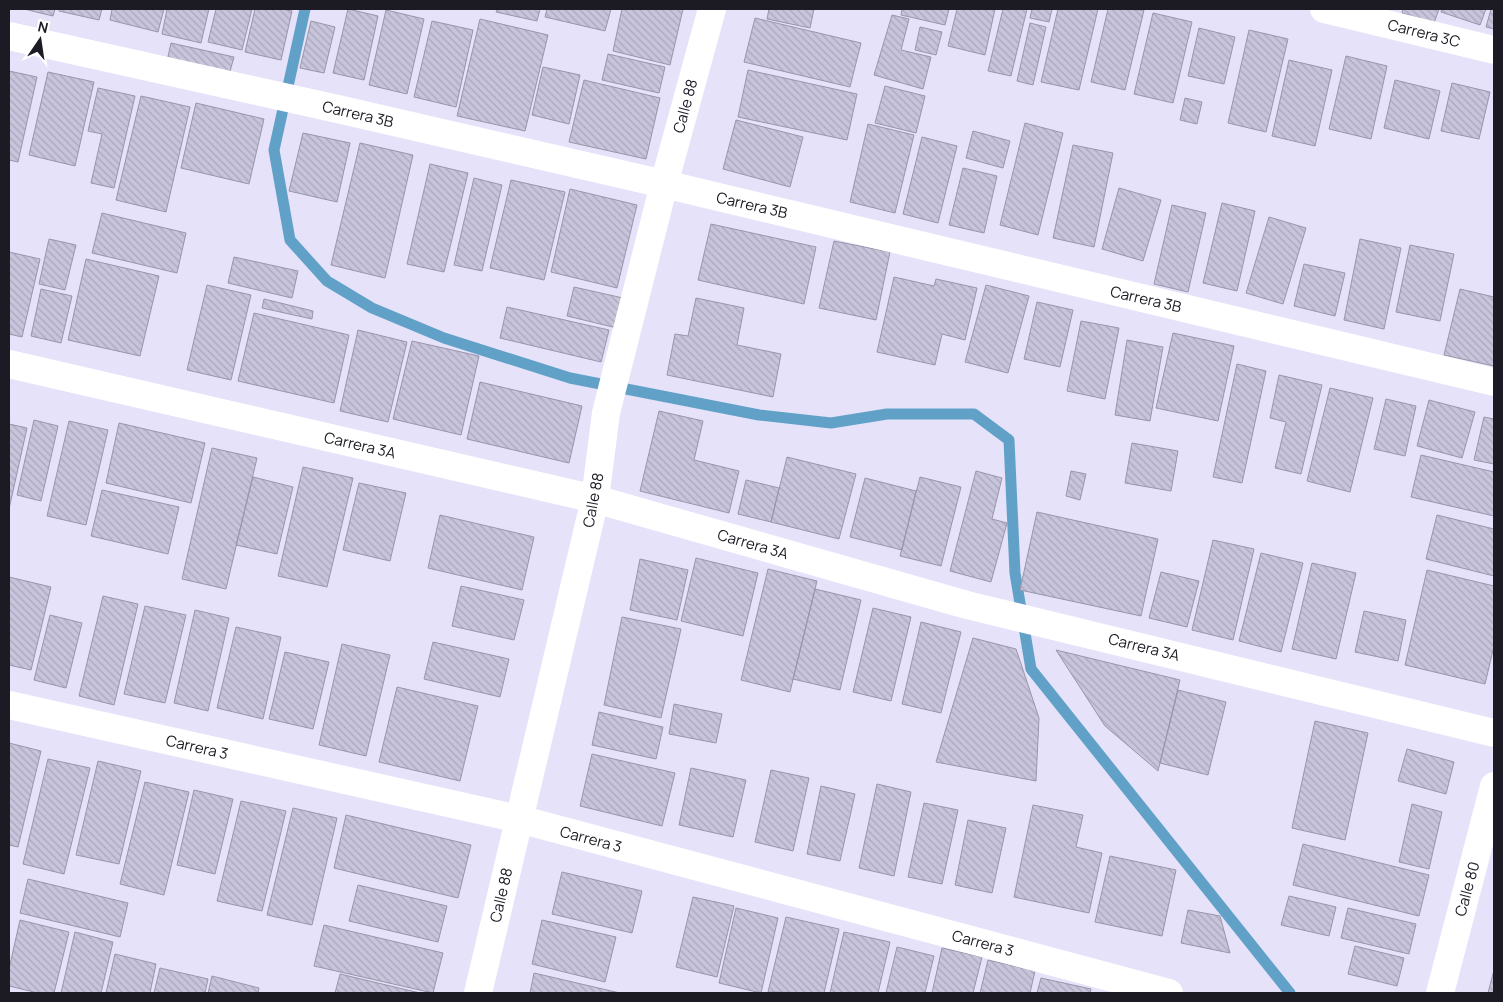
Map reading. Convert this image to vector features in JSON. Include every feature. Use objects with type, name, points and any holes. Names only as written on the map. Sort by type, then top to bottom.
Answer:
[{"type":"street","name":"Calle 88","points":[[478,993],[595,499],[606,413],[664,184],[712,9]]},
{"type":"street","name":"Carrera 3C","points":[[1324,9],[1494,50]]},
{"type":"street","name":"Carrera 3B","points":[[9,36],[664,184],[1494,382]]},
{"type":"street","name":"Carrera 3A","points":[[9,364],[595,499],[967,605],[1069,628],[1494,733]]},
{"type":"street","name":"Carrera 3","points":[[9,706],[519,819],[1169,993]]},
{"type":"street","name":"Calle 80","points":[[1440,993],[1494,786]]},
{"type":"building","points":[[24,9],[55,9],[53,16]]},
{"type":"building","points":[[59,9],[102,9],[99,20],[59,11]]},
{"type":"building","points":[[112,9],[164,9],[158,32],[110,20]]},
{"type":"building","points":[[167,9],[209,9],[201,43],[162,34]]},
{"type":"building","points":[[216,9],[252,9],[242,50],[208,42]]},
{"type":"building","points":[[255,9],[292,11],[281,60],[245,52]]},
{"type":"building","points":[[348,9],[378,16],[364,80],[333,73]]},
{"type":"building","points":[[497,9],[540,9],[537,21],[496,12]]},
{"type":"building","points":[[547,9],[611,9],[605,31],[545,17]]},
{"type":"building","points":[[622,9],[683,9],[670,65],[613,51]]},
{"type":"building","points":[[769,9],[814,9],[810,28],[767,19]]},
{"type":"building","points":[[902,9],[949,9],[945,25],[901,15]]},
{"type":"building","points":[[957,9],[995,9],[985,55],[948,46]]},
{"type":"building","points":[[1003,9],[1027,9],[1011,76],[988,71]]},
{"type":"building","points":[[1032,9],[1052,9],[1049,22],[1030,18]]},
{"type":"building","points":[[1058,9],[1098,9],[1079,90],[1041,82]]},
{"type":"building","points":[[1108,9],[1144,10],[1125,90],[1091,82]]},
{"type":"building","points":[[1403,9],[1439,9],[1434,23],[1402,13]]},
{"type":"building","points":[[1442,9],[1486,9],[1480,25],[1441,12]]},
{"type":"building","points":[[1491,9],[1494,9],[1494,29],[1486,27]]},
{"type":"building","points":[[386,10],[424,19],[407,94],[369,85]]},
{"type":"building","points":[[1153,13],[1192,22],[1173,103],[1134,94]]},
{"type":"building","points":[[892,15],[909,19],[901,50],[931,57],[923,89],[874,75]]},
{"type":"building","points":[[755,18],[861,43],[850,87],[744,62]]},
{"type":"building","points":[[480,19],[548,35],[525,131],[457,116]]},
{"type":"building","points":[[311,21],[335,27],[324,73],[300,68]]},
{"type":"building","points":[[432,21],[473,30],[456,107],[414,97]]},
{"type":"building","points":[[1030,23],[1046,27],[1033,85],[1017,81]]},
{"type":"building","points":[[920,27],[942,32],[936,55],[915,50]]},
{"type":"building","points":[[1199,28],[1235,37],[1224,84],[1188,76]]},
{"type":"building","points":[[1249,30],[1288,39],[1266,132],[1228,123]]},
{"type":"building","points":[[171,43],[234,57],[229,75],[167,61]]},
{"type":"building","points":[[608,54],[665,67],[659,93],[602,80]]},
{"type":"building","points":[[1346,56],[1387,66],[1371,139],[1329,129]]},
{"type":"building","points":[[1289,60],[1332,70],[1315,146],[1272,136]]},
{"type":"building","points":[[543,67],[580,75],[569,124],[532,115]]},
{"type":"building","points":[[748,70],[857,94],[847,140],[738,117]]},
{"type":"building","points":[[9,71],[37,77],[18,162],[9,160]]},
{"type":"building","points":[[48,72],[94,82],[75,166],[29,155]]},
{"type":"building","points":[[584,80],[660,98],[646,159],[569,142]]},
{"type":"building","points":[[1395,80],[1440,91],[1429,139],[1384,128]]},
{"type":"building","points":[[1452,83],[1490,92],[1479,139],[1441,131]]},
{"type":"building","points":[[885,86],[925,96],[916,133],[875,123]]},
{"type":"building","points":[[98,88],[135,96],[114,188],[91,183],[102,134],[88,131]]},
{"type":"building","points":[[141,96],[190,107],[166,212],[116,200]]},
{"type":"building","points":[[1185,98],[1202,102],[1197,124],[1180,120]]},
{"type":"building","points":[[196,103],[264,119],[249,184],[181,168]]},
{"type":"building","points":[[736,120],[803,137],[790,187],[723,169]]},
{"type":"building","points":[[1025,123],[1063,133],[1038,235],[1000,225]]},
{"type":"building","points":[[868,124],[914,135],[895,213],[850,202]]},
{"type":"building","points":[[973,131],[1010,141],[1003,168],[966,158]]},
{"type":"building","points":[[303,133],[350,143],[337,202],[289,191]]},
{"type":"building","points":[[922,137],[957,146],[938,223],[903,214]]},
{"type":"building","points":[[360,143],[413,155],[385,278],[331,265]]},
{"type":"building","points":[[1073,145],[1113,153],[1094,247],[1053,238]]},
{"type":"building","points":[[430,164],[468,173],[444,272],[407,264]]},
{"type":"building","points":[[963,168],[997,176],[984,233],[949,225]]},
{"type":"building","points":[[474,178],[502,185],[482,271],[454,265]]},
{"type":"building","points":[[511,180],[565,192],[544,280],[490,268]]},
{"type":"building","points":[[1119,188],[1161,200],[1143,261],[1102,249]]},
{"type":"building","points":[[570,189],[637,205],[617,288],[551,272]]},
{"type":"building","points":[[1222,203],[1255,211],[1237,291],[1203,283]]},
{"type":"building","points":[[1172,205],[1206,213],[1188,292],[1154,284]]},
{"type":"building","points":[[102,213],[186,233],[177,273],[92,253]]},
{"type":"building","points":[[1269,217],[1306,228],[1283,304],[1246,293]]},
{"type":"building","points":[[711,224],[816,247],[804,304],[698,280]]},
{"type":"building","points":[[49,239],[76,245],[65,290],[39,284]]},
{"type":"building","points":[[1360,239],[1401,248],[1384,329],[1344,320]]},
{"type":"building","points":[[834,241],[890,252],[876,320],[819,308]]},
{"type":"building","points":[[1410,245],[1454,254],[1440,321],[1396,312]]},
{"type":"building","points":[[9,252],[40,259],[22,337],[9,334]]},
{"type":"building","points":[[234,257],[298,271],[292,298],[228,283]]},
{"type":"building","points":[[86,259],[159,276],[140,356],[68,340]]},
{"type":"building","points":[[1304,264],[1345,273],[1335,316],[1294,306]]},
{"type":"building","points":[[894,277],[934,286],[936,279],[977,288],[965,340],[942,334],[935,365],[877,352]]},
{"type":"building","points":[[207,285],[251,295],[231,380],[187,370]]},
{"type":"building","points":[[986,285],[1029,296],[1008,373],[965,362]]},
{"type":"building","points":[[574,287],[623,298],[617,328],[567,316]]},
{"type":"building","points":[[41,289],[72,296],[61,343],[31,336]]},
{"type":"building","points":[[1460,289],[1494,297],[1494,366],[1444,355]]},
{"type":"building","points":[[696,298],[744,308],[737,345],[781,354],[773,397],[667,375],[675,334],[688,336]]},
{"type":"building","points":[[264,299],[313,311],[312,319],[262,308]]},
{"type":"building","points":[[1037,302],[1073,310],[1060,367],[1024,359]]},
{"type":"building","points":[[507,307],[609,330],[601,362],[500,338]]},
{"type":"building","points":[[254,313],[349,335],[334,403],[238,381]]},
{"type":"building","points":[[1081,321],[1119,328],[1105,399],[1067,391]]},
{"type":"building","points":[[358,330],[407,342],[388,422],[340,411]]},
{"type":"building","points":[[1173,333],[1234,346],[1218,421],[1156,408]]},
{"type":"building","points":[[1127,340],[1163,347],[1150,421],[1115,415]]},
{"type":"building","points":[[412,341],[479,356],[461,435],[393,419]]},
{"type":"building","points":[[1237,364],[1266,371],[1242,483],[1213,477]]},
{"type":"building","points":[[1279,375],[1322,385],[1301,474],[1275,468],[1286,422],[1270,418]]},
{"type":"building","points":[[480,382],[582,406],[569,463],[467,439]]},
{"type":"building","points":[[1330,388],[1373,398],[1350,492],[1307,481]]},
{"type":"building","points":[[1386,399],[1416,406],[1405,456],[1374,449]]},
{"type":"building","points":[[1429,400],[1475,412],[1462,458],[1417,446]]},
{"type":"building","points":[[659,411],[703,421],[694,460],[739,471],[729,513],[640,491]]},
{"type":"building","points":[[1484,417],[1494,419],[1494,464],[1474,460]]},
{"type":"building","points":[[34,420],[58,426],[41,501],[17,495]]},
{"type":"building","points":[[69,421],[108,430],[86,525],[47,516]]},
{"type":"building","points":[[119,423],[205,443],[191,503],[106,483]]},
{"type":"building","points":[[9,424],[27,428],[9,509]]},
{"type":"building","points":[[1132,443],[1178,451],[1171,491],[1125,483]]},
{"type":"building","points":[[212,448],[257,458],[226,589],[182,579]]},
{"type":"building","points":[[1421,455],[1494,472],[1494,516],[1411,497]]},
{"type":"building","points":[[787,457],[856,474],[839,539],[771,522]]},
{"type":"building","points":[[303,467],[353,478],[327,587],[278,576]]},
{"type":"building","points":[[976,471],[1002,478],[992,519],[1007,523],[991,582],[950,571]]},
{"type":"building","points":[[1071,471],[1086,474],[1080,500],[1066,496]]},
{"type":"building","points":[[253,477],[293,487],[277,554],[236,545]]},
{"type":"building","points":[[920,477],[961,487],[941,566],[900,556]]},
{"type":"building","points":[[865,478],[916,491],[902,550],[850,537]]},
{"type":"building","points":[[746,480],[779,488],[771,522],[738,514]]},
{"type":"building","points":[[359,483],[406,493],[390,561],[343,550]]},
{"type":"building","points":[[102,490],[179,507],[168,554],[91,536]]},
{"type":"building","points":[[1037,512],[1158,539],[1141,616],[1020,590]]},
{"type":"building","points":[[440,515],[534,537],[522,590],[428,568]]},
{"type":"building","points":[[1437,515],[1494,529],[1494,576],[1426,559]]},
{"type":"building","points":[[1213,540],[1254,549],[1233,640],[1192,630]]},
{"type":"building","points":[[1261,553],[1303,563],[1281,652],[1239,641]]},
{"type":"building","points":[[696,558],[758,573],[743,636],[681,621]]},
{"type":"building","points":[[640,559],[688,570],[677,620],[630,610]]},
{"type":"building","points":[[1312,563],[1356,573],[1336,659],[1292,649]]},
{"type":"building","points":[[768,569],[817,581],[790,692],[741,680]]},
{"type":"building","points":[[1427,570],[1494,586],[1494,646],[1485,684],[1405,665]]},
{"type":"building","points":[[1161,572],[1199,581],[1187,627],[1149,618]]},
{"type":"building","points":[[9,577],[51,587],[31,670],[9,665]]},
{"type":"building","points":[[461,586],[524,600],[514,640],[452,626]]},
{"type":"building","points":[[815,589],[861,600],[840,690],[793,679]]},
{"type":"building","points":[[103,596],[138,604],[114,705],[79,696]]},
{"type":"building","points":[[145,606],[186,615],[165,703],[124,694]]},
{"type":"building","points":[[873,608],[911,617],[891,701],[853,692]]},
{"type":"building","points":[[195,610],[229,618],[208,711],[174,703]]},
{"type":"building","points":[[1364,611],[1406,620],[1398,661],[1355,652]]},
{"type":"building","points":[[50,615],[82,623],[66,688],[34,680]]},
{"type":"building","points":[[622,617],[681,629],[661,718],[604,705]]},
{"type":"building","points":[[921,622],[961,632],[941,713],[902,704]]},
{"type":"building","points":[[236,627],[281,637],[263,719],[217,708]]},
{"type":"building","points":[[973,638],[1016,649],[1039,718],[1036,781],[936,762]]},
{"type":"building","points":[[433,642],[509,659],[500,697],[424,679]]},
{"type":"building","points":[[342,644],[390,655],[366,756],[319,745]]},
{"type":"building","points":[[1056,650],[1180,680],[1158,771],[1105,726]]},
{"type":"building","points":[[285,652],[329,662],[313,729],[269,719]]},
{"type":"building","points":[[397,687],[478,706],[460,781],[379,762]]},
{"type":"building","points":[[1178,690],[1226,702],[1208,775],[1160,763]]},
{"type":"building","points":[[674,704],[722,714],[716,743],[669,734]]},
{"type":"building","points":[[599,712],[663,727],[656,759],[592,745]]},
{"type":"building","points":[[1315,721],[1368,733],[1345,840],[1292,828]]},
{"type":"building","points":[[9,743],[41,751],[18,847],[9,845]]},
{"type":"building","points":[[1407,749],[1454,762],[1446,794],[1398,781]]},
{"type":"building","points":[[592,754],[675,773],[662,826],[580,806]]},
{"type":"building","points":[[48,759],[90,768],[64,874],[23,864]]},
{"type":"building","points":[[98,761],[141,771],[119,864],[76,855]]},
{"type":"building","points":[[691,768],[746,780],[733,837],[679,825]]},
{"type":"building","points":[[771,770],[809,778],[793,851],[755,842]]},
{"type":"building","points":[[145,782],[189,792],[164,895],[120,884]]},
{"type":"building","points":[[877,784],[911,792],[894,876],[859,868]]},
{"type":"building","points":[[821,786],[855,794],[840,861],[807,854]]},
{"type":"building","points":[[194,790],[233,799],[215,874],[177,865]]},
{"type":"building","points":[[241,801],[286,811],[262,911],[217,901]]},
{"type":"building","points":[[924,803],[958,810],[942,884],[908,877]]},
{"type":"building","points":[[1412,804],[1442,812],[1429,869],[1399,862]]},
{"type":"building","points":[[1033,805],[1083,815],[1076,847],[1102,853],[1089,913],[1014,897]]},
{"type":"building","points":[[293,808],[337,818],[312,925],[267,915]]},
{"type":"building","points":[[346,815],[471,845],[458,898],[334,868]]},
{"type":"building","points":[[968,820],[1006,828],[992,893],[955,885]]},
{"type":"building","points":[[1303,844],[1429,875],[1419,916],[1293,885]]},
{"type":"building","points":[[1110,856],[1176,870],[1162,936],[1095,922]]},
{"type":"building","points":[[562,872],[642,891],[632,933],[552,914]]},
{"type":"building","points":[[28,879],[128,903],[120,937],[20,913]]},
{"type":"building","points":[[358,885],[447,906],[438,942],[349,921]]},
{"type":"building","points":[[1289,896],[1336,907],[1329,936],[1281,925]]},
{"type":"building","points":[[693,897],[734,906],[717,977],[676,967]]},
{"type":"building","points":[[736,908],[778,918],[761,993],[719,983]]},
{"type":"building","points":[[1348,908],[1416,924],[1409,954],[1341,938]]},
{"type":"building","points":[[1188,910],[1220,916],[1230,953],[1181,943]]},
{"type":"building","points":[[786,917],[839,929],[824,993],[768,992]]},
{"type":"building","points":[[20,920],[69,932],[54,993],[38,993],[9,986],[9,969]]},
{"type":"building","points":[[542,920],[616,937],[605,982],[532,964]]},
{"type":"building","points":[[324,925],[443,953],[433,993],[314,966]]},
{"type":"building","points":[[75,932],[113,942],[101,993],[61,993]]},
{"type":"building","points":[[844,932],[890,942],[878,993],[830,993]]},
{"type":"building","points":[[1355,946],[1404,958],[1397,986],[1348,974]]},
{"type":"building","points":[[897,947],[934,956],[925,993],[886,993]]},
{"type":"building","points":[[942,948],[982,957],[973,993],[932,993]]},
{"type":"building","points":[[115,954],[156,964],[150,993],[106,993]]},
{"type":"building","points":[[988,960],[1035,971],[1030,993],[980,993]]},
{"type":"building","points":[[160,968],[208,979],[205,993],[154,993]]},
{"type":"building","points":[[1494,970],[1494,993],[1488,993]]},
{"type":"building","points":[[534,973],[620,993],[530,993]]},
{"type":"building","points":[[340,974],[420,993],[335,993]]},
{"type":"building","points":[[212,976],[259,988],[258,993],[208,993]]},
{"type":"building","points":[[1041,978],[1091,989],[1090,993],[1037,993]]},
{"type":"waterway","points":[[305,9],[274,150],[290,240],[327,281],[372,308],[444,338],[570,378],[759,415],[831,423],[887,414],[974,414],[1009,440],[1015,573],[1031,669],[1290,993]]}]
